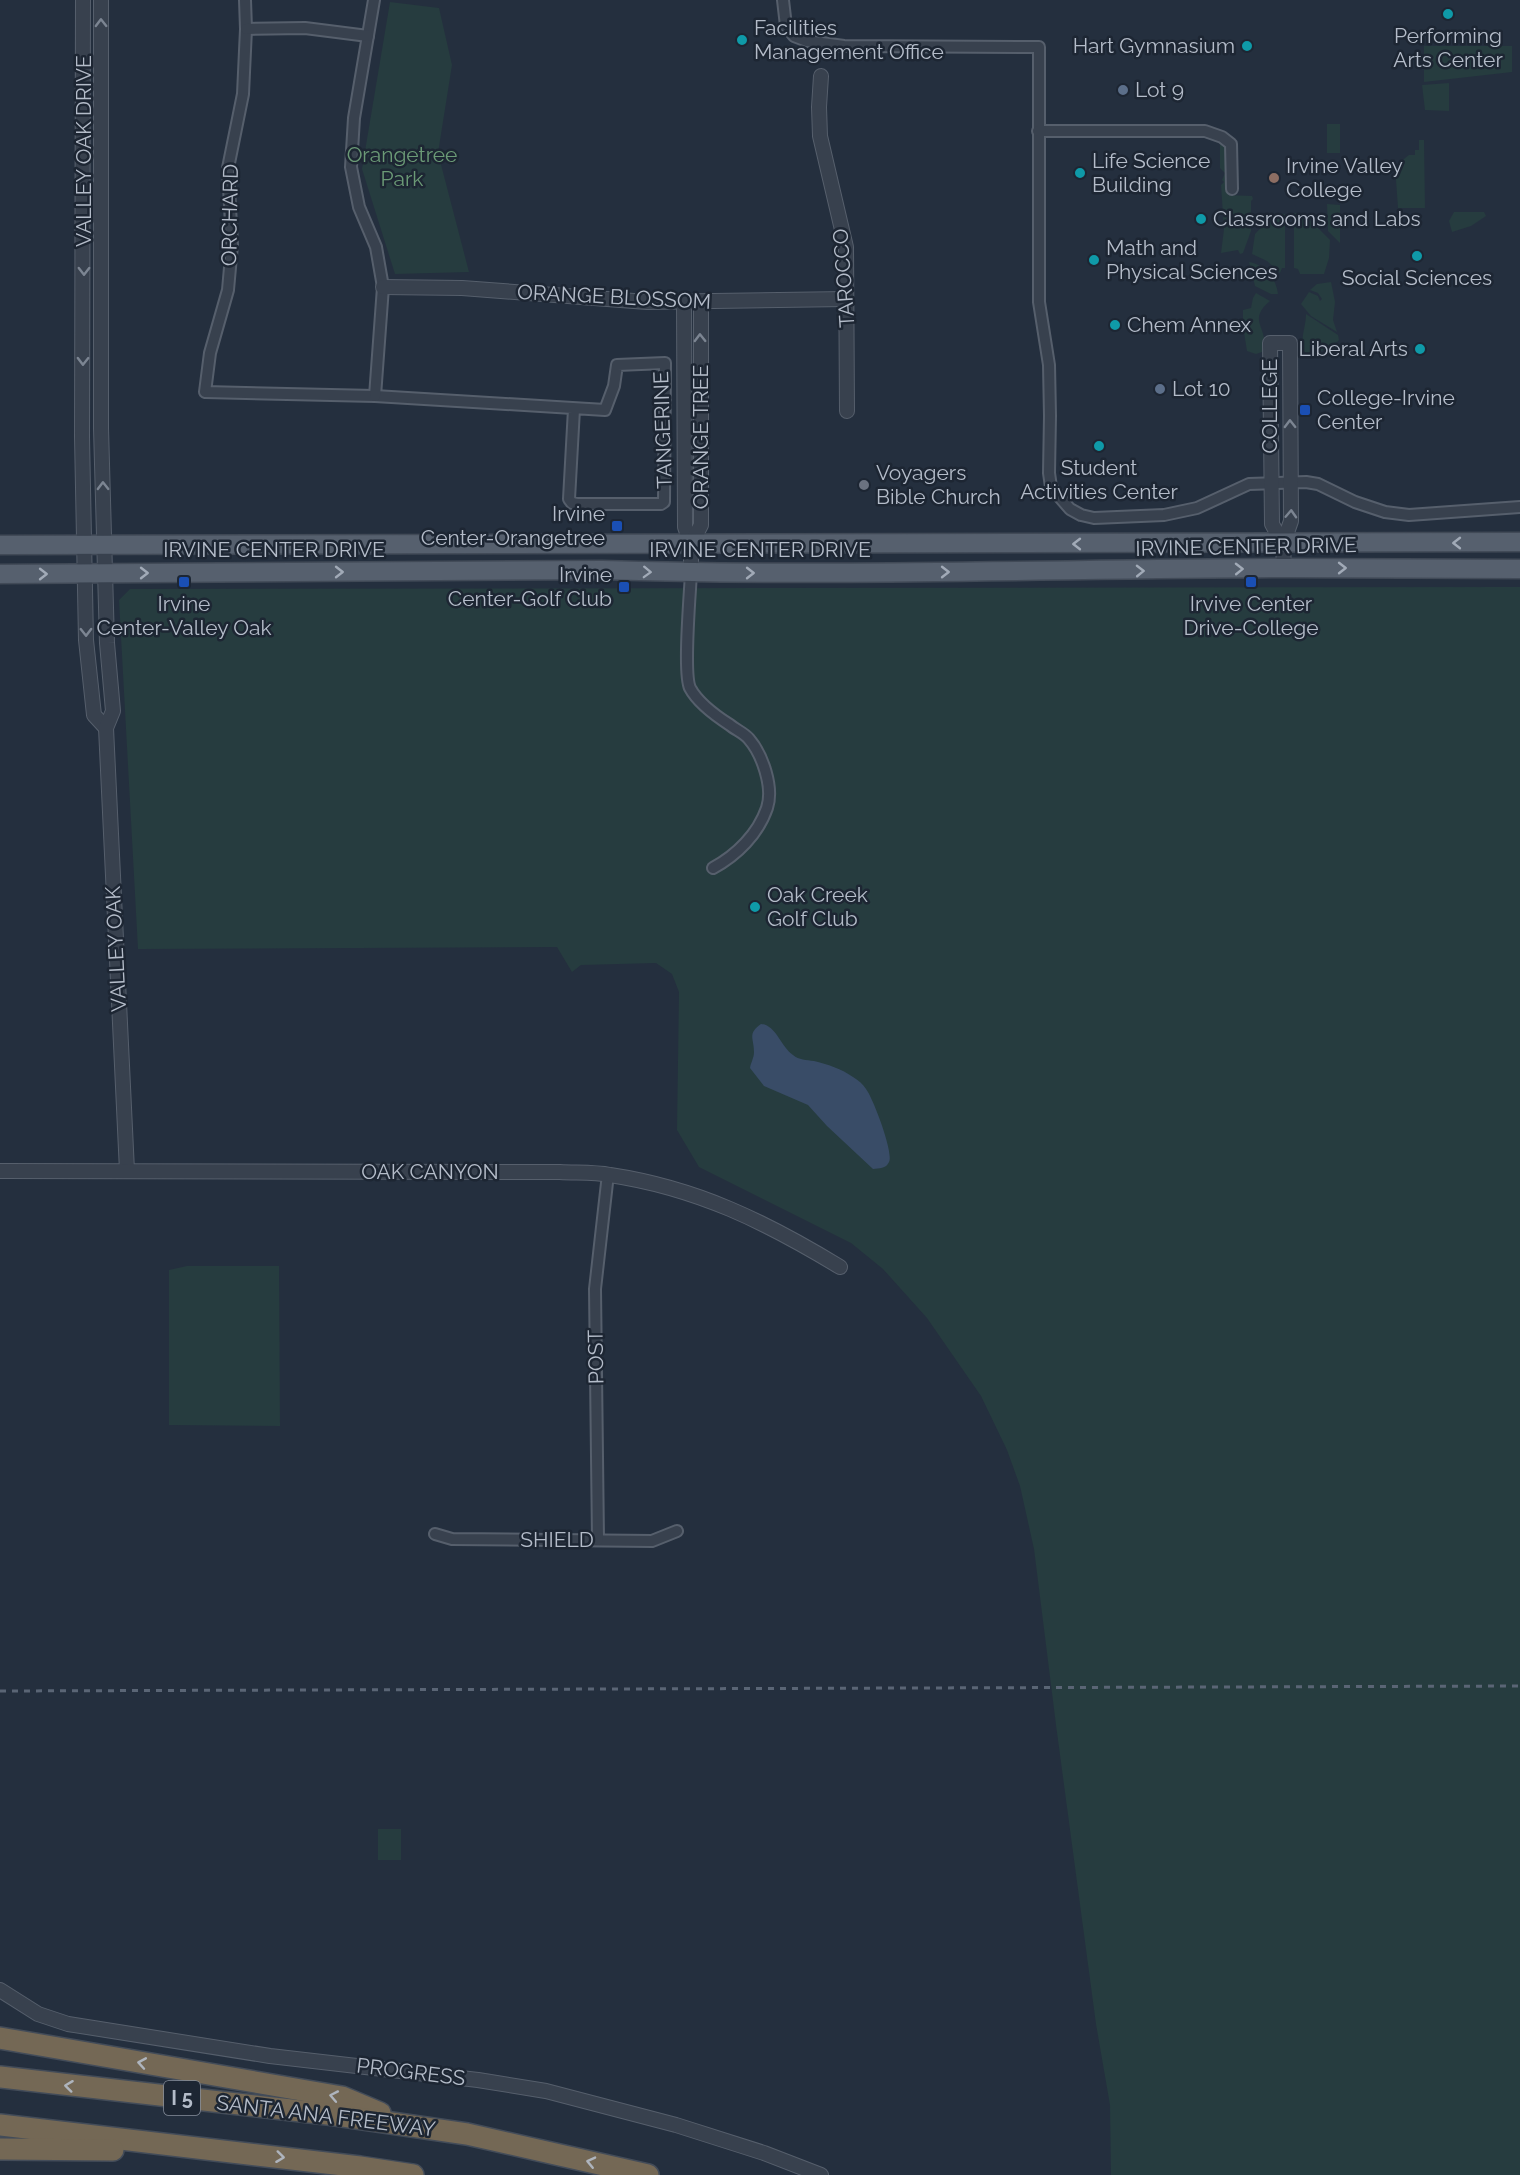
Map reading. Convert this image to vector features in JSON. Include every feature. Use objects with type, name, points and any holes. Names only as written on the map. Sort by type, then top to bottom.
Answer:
[{"type":"highway","points":[[0,2038],[342,2097],[408,2126]]},
{"type":"highway","points":[[0,2067],[28,2081]]},
{"type":"highway","name":"SANTA ANA FREEWAY","points":[[0,2077],[336,2115],[467,2134],[648,2175]]},
{"type":"highway","name":"I 5","points":[[0,2125],[413,2175]]},
{"type":"highway","points":[[0,2149],[222,2151]]},
{"type":"main road","name":"IRVINE CENTER DRIVE","points":[[0,545],[1520,542]]},
{"type":"main road","name":"IRVINE CENTER DRIVE","points":[[0,574],[602,570],[691,573],[1284,568],[1520,569]]},
{"type":"street","name":"VALLEY OAK DRIVE","points":[[83,0],[82,437],[85,574]]},
{"type":"street","name":"VALLEY OAK DRIVE","points":[[100,0],[101,302],[106,573]]},
{"type":"street","name":"ORCHARD","points":[[205,392],[210,353],[228,290],[232,245],[228,168],[243,94],[245,0]]},
{"type":"street","points":[[374,0],[354,118],[351,167],[359,207],[376,247],[382,286],[375,396]]},
{"type":"street","points":[[783,0],[786,26],[794,36],[807,41],[844,46],[1039,47],[1039,302],[1048,364],[1049,473],[1051,487],[1070,508],[1088,517],[1107,519],[1178,513],[1197,508],[1249,484],[1306,482],[1318,484],[1355,502],[1385,512],[1409,515],[1520,507]]},
{"type":"street","points":[[246,29],[305,28],[368,36]]},
{"type":"street","name":"TAROCCO","points":[[821,76],[820,136],[846,247],[847,411]]},
{"type":"street","points":[[84,87],[102,87]]},
{"type":"street","points":[[1038,131],[1205,131],[1222,136],[1231,144],[1232,189]]},
{"type":"street","name":"ORANGE BLOSSOM","points":[[382,286],[462,288],[684,303],[846,299]]},
{"type":"street","points":[[84,303],[101,302]]},
{"type":"street","name":"ORANGE TREE","points":[[691,544],[701,525],[701,302]]},
{"type":"street","name":"ORANGE TREE","points":[[684,303],[685,527],[691,544]]},
{"type":"street","name":"COLLEGE","points":[[1283,544],[1272,524],[1270,343],[1290,343],[1291,521],[1283,544],[1284,568]]},
{"type":"street","name":"TANGERINE","points":[[205,392],[375,396],[574,408],[604,410],[614,386],[617,365],[665,363],[664,502],[661,504],[572,503],[569,499],[574,408]]},
{"type":"street","points":[[691,544],[687,668],[689,687],[721,719],[748,737],[761,756],[768,782],[768,807],[749,839],[731,858],[713,868]]},
{"type":"street","name":"VALLEY OAK","points":[[106,573],[107,643],[113,711],[105,728],[127,1171]]},
{"type":"street","name":"VALLEY OAK","points":[[85,574],[86,640],[94,715],[105,728]]},
{"type":"street","name":"OAK CANYON","points":[[0,1171],[608,1174],[660,1184],[705,1197],[781,1232],[840,1268]]},
{"type":"street","name":"POST","points":[[598,1540],[595,1289],[608,1174]]},
{"type":"street","name":"SHIELD","points":[[435,1534],[452,1539],[652,1541],[677,1531]]},
{"type":"street","name":"PROGRESS","points":[[0,1990],[38,2014],[68,2024],[270,2056],[478,2080],[546,2091],[676,2125],[764,2153],[821,2175]]},
{"type":"green space","name":"Orangetree Park","points":[[390,2],[439,8],[452,65],[438,153],[469,272],[395,274],[362,169]]},
{"type":"green space","points":[[1424,46],[1512,46],[1512,72],[1424,82]]},
{"type":"green space","points":[[1449,83],[1449,111],[1425,110],[1422,85]]},
{"type":"green space","points":[[1327,124],[1340,124],[1340,153],[1327,153]]},
{"type":"green space","points":[[1419,140],[1424,140],[1425,208],[1398,208],[1395,166],[1409,155],[1415,155],[1415,150],[1419,150]]},
{"type":"green space","points":[[1222,143],[1227,148],[1228,195],[1252,196],[1253,199],[1251,201],[1251,231],[1243,253],[1240,254],[1238,250],[1221,253],[1224,229],[1221,185],[1224,182],[1222,180],[1225,173],[1220,168],[1220,145]]},
{"type":"green space","points":[[1327,204],[1340,205],[1340,243],[1328,231]]},
{"type":"green space","points":[[1454,212],[1484,212],[1486,216],[1471,226],[1452,232],[1449,221]]},
{"type":"green space","points":[[1275,213],[1285,214],[1285,268],[1282,268],[1280,273],[1267,261],[1252,254],[1255,234]]},
{"type":"green space","points":[[1294,213],[1303,213],[1330,240],[1329,258],[1324,274],[1300,274],[1298,269],[1294,268]]},
{"type":"green space","points":[[1249,262],[1269,273],[1278,294],[1271,294],[1255,286]]},
{"type":"green space","points":[[1331,282],[1335,302],[1333,320],[1337,332],[1311,316],[1301,304],[1309,292],[1318,296],[1320,301],[1322,299],[1318,293],[1310,290],[1317,284]]},
{"type":"green space","points":[[1256,293],[1270,301],[1260,313],[1264,344],[1262,352],[1256,354],[1247,351],[1243,310],[1251,308]]},
{"type":"green space","points":[[1306,314],[1338,335],[1339,340],[1323,350],[1305,353],[1303,338]]},
{"type":"green space","points":[[1520,587],[1520,2175],[1111,2175],[1110,2105],[1096,2024],[1034,1549],[1020,1486],[1007,1450],[981,1396],[927,1318],[883,1269],[851,1243],[699,1167],[677,1130],[679,992],[672,974],[656,963],[581,965],[572,972],[557,947],[138,949],[119,600],[130,589]]},
{"type":"green space","points":[[187,1266],[279,1266],[280,1426],[169,1425],[169,1270]]},
{"type":"green space","points":[[378,1829],[401,1829],[401,1860],[378,1860]]},
{"type":"water","points":[[761,1024],[771,1028],[795,1057],[839,1069],[863,1085],[873,1103],[886,1137],[890,1157],[886,1166],[873,1169],[808,1105],[764,1086],[750,1068],[754,1054],[752,1037]]},
{"type":"railway","points":[[0,1691],[1520,1686]]},
{"type":"place","name":"Performing Arts Center","points":[[1448,14]]},
{"type":"place","name":"Facilities Management Office","points":[[742,40]]},
{"type":"place","name":"Hart Gymnasium","points":[[1247,46]]},
{"type":"place","name":"Lot 9","points":[[1123,90]]},
{"type":"place","name":"Life Science Building","points":[[1080,173]]},
{"type":"place","name":"Irvine Valley College","points":[[1274,178]]},
{"type":"place","name":"Classrooms and Labs","points":[[1201,219]]},
{"type":"place","name":"Social Sciences","points":[[1417,256]]},
{"type":"place","name":"Math and Physical Sciences","points":[[1094,260]]},
{"type":"place","name":"Chem Annex","points":[[1115,325]]},
{"type":"place","name":"Liberal Arts","points":[[1420,349]]},
{"type":"place","name":"Lot 10","points":[[1160,389]]},
{"type":"place","name":"College-Irvine Center","points":[[1305,410]]},
{"type":"place","name":"Student Activities Center","points":[[1099,446]]},
{"type":"place","name":"Voyagers Bible Church","points":[[864,485]]},
{"type":"place","name":"Irvine Center-Orangetree","points":[[617,526]]},
{"type":"place","name":"Irvine Center-Valley Oak","points":[[184,582]]},
{"type":"place","name":"Irvive Center Drive-College","points":[[1251,582]]},
{"type":"place","name":"Irvine Center-Golf Club","points":[[624,587]]},
{"type":"place","name":"Oak Creek Golf Club","points":[[755,907]]}]
